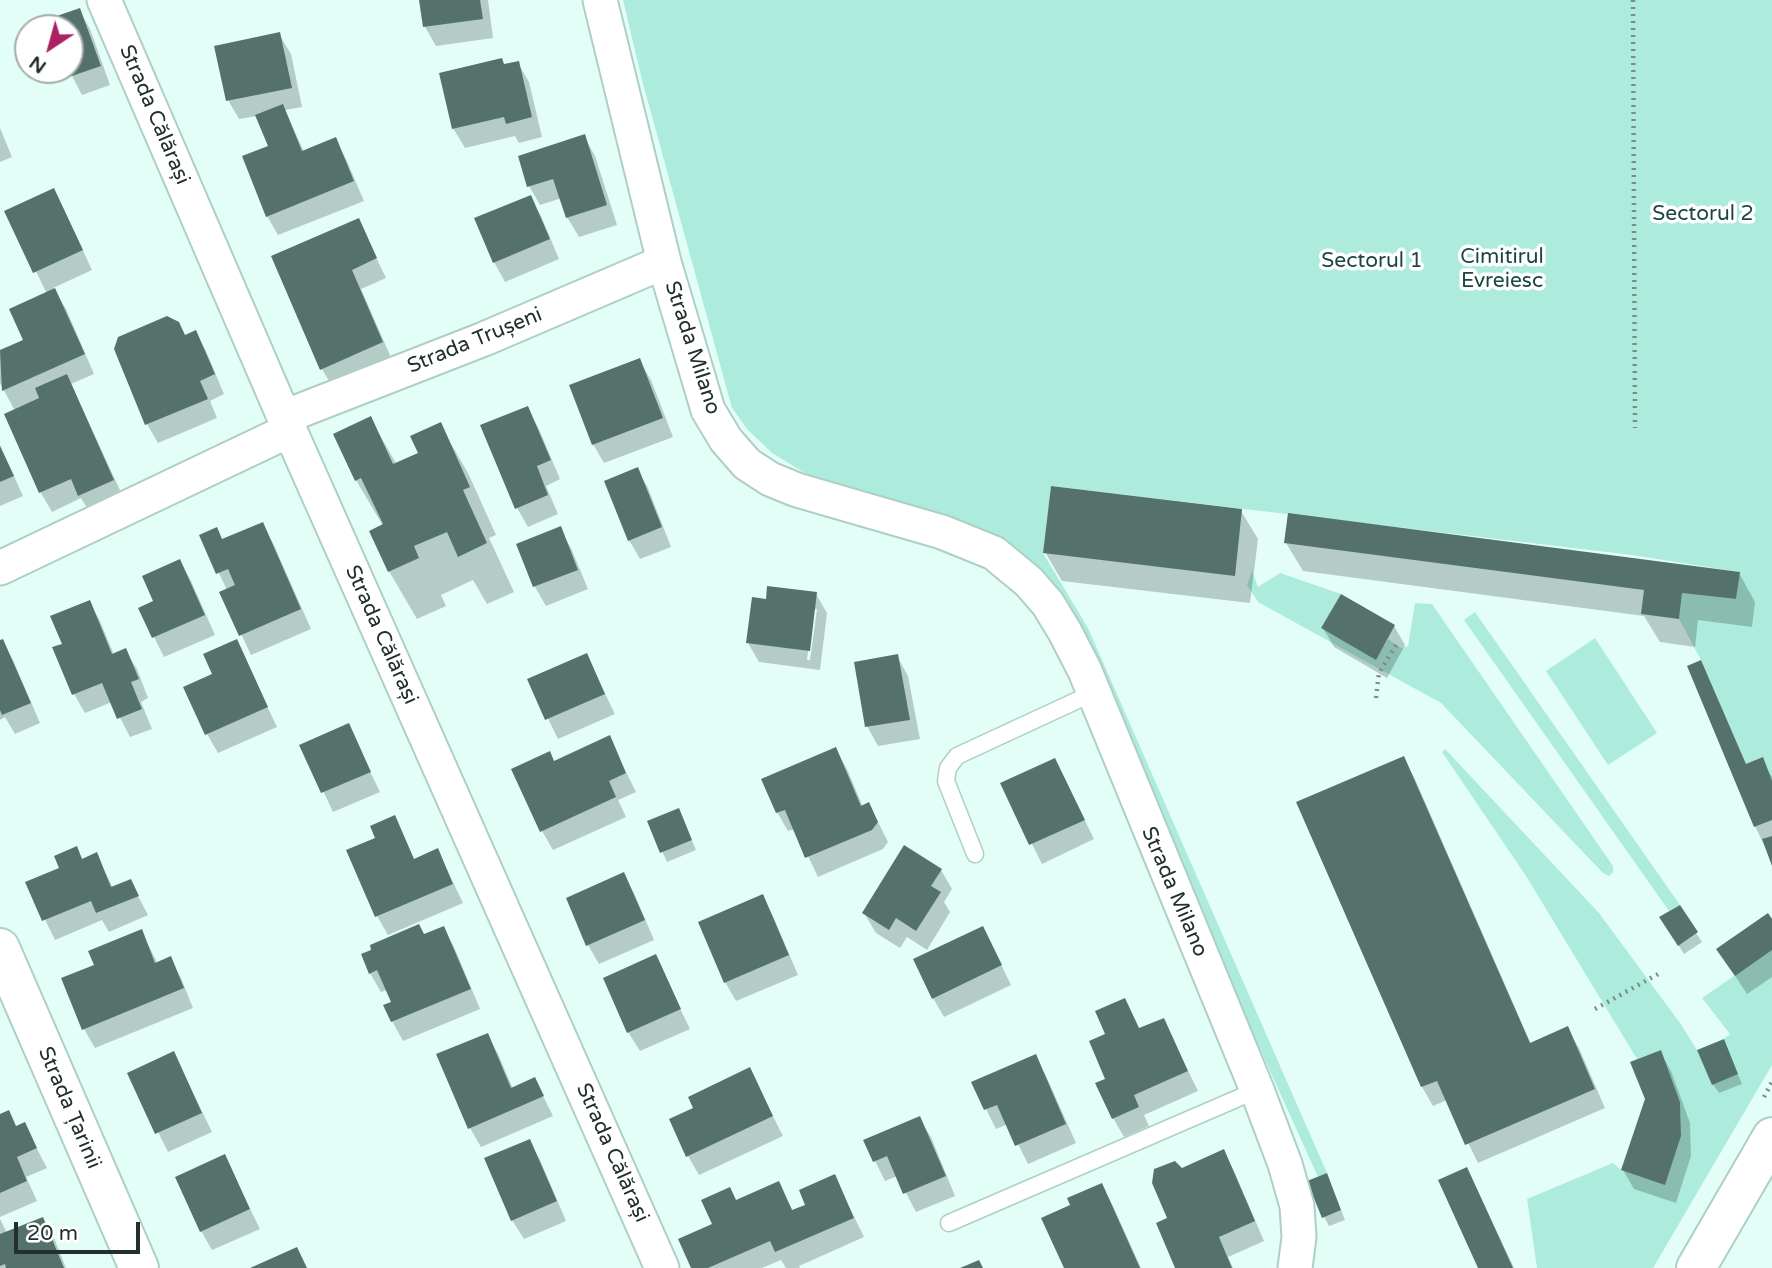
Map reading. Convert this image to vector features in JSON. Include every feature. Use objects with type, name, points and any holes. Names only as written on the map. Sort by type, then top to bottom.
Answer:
[{"type":"street","name":"Strada Călărași","points":[[104,0],[287,423],[662,1268]]},
{"type":"street","name":"Strada Milano","points":[[600,0],[664,262],[708,410],[726,440],[747,464],[770,479],[797,490],[942,532],[994,553],[1014,567],[1048,604],[1085,671],[1285,1164],[1297,1206],[1299,1237],[1295,1268]]},
{"type":"street","name":"Strada Trușeni","points":[[0,568],[287,423],[664,262]]},
{"type":"street","name":"Strada Țarinii","points":[[0,948],[139,1268]]},
{"type":"street","points":[[1696,1268],[1772,1137]]},
{"type":"lane","points":[[975,854],[946,781],[948,768],[957,756],[1093,693]]},
{"type":"lane","points":[[948,1223],[1257,1090]]},
{"type":"path","points":[[1633,0],[1636,428]]},
{"type":"path","points":[[1376,698],[1379,673],[1398,642]]},
{"type":"path","points":[[1595,1009],[1660,973]]},
{"type":"green space","name":"Cimitirul Evreiesc","points":[[623,0],[1772,0],[1772,781],[1746,764],[1701,660],[1679,619],[1682,593],[1736,599],[1739,572],[1632,555],[1051,486],[1043,553],[1088,628],[1327,1173],[1318,1177],[1050,585],[1028,557],[999,539],[808,475],[772,453],[747,429],[732,408],[642,80]]},
{"type":"green space","points":[[1252,571],[1258,587],[1280,573],[1341,594],[1321,628],[1376,659],[1388,639],[1401,648],[1408,646],[1415,603],[1432,604],[1613,866],[1613,872],[1609,876],[1603,873],[1441,703],[1258,602],[1247,585]]},
{"type":"green space","points":[[1475,612],[1680,905],[1669,911],[1464,620]]},
{"type":"green space","points":[[1595,638],[1657,733],[1608,765],[1546,671]]},
{"type":"green space","points":[[1445,749],[1599,913],[1680,1023],[1697,1050],[1712,1084],[1724,1039],[1730,1034],[1702,998],[1772,950],[1772,1065],[1653,1268],[1537,1268],[1527,1199],[1613,1163],[1621,1170],[1665,1184],[1681,1136],[1680,1102],[1661,1050],[1637,1059],[1526,876],[1442,752]]},
{"type":"building","points":[[419,0],[480,0],[483,19],[423,27]]},
{"type":"building","points":[[80,8],[82,14],[63,14]]},
{"type":"building","points":[[84,19],[101,66],[84,72]]},
{"type":"building","points":[[280,32],[292,88],[226,101],[214,46]]},
{"type":"building","points":[[502,58],[504,64],[519,61],[532,117],[506,124],[504,117],[452,129],[439,73]]},
{"type":"building","points":[[283,104],[302,151],[336,137],[354,181],[266,217],[242,156],[268,146],[255,115]]},
{"type":"building","points":[[585,134],[607,205],[566,218],[553,179],[527,187],[518,156]]},
{"type":"building","points":[[54,188],[83,250],[33,273],[4,211]]},
{"type":"building","points":[[531,195],[550,239],[493,263],[474,218]]},
{"type":"building","points":[[359,218],[377,258],[352,270],[383,342],[320,370],[271,256]]},
{"type":"building","points":[[55,288],[85,354],[2,391],[0,350],[23,340],[9,309]]},
{"type":"building","points":[[167,316],[179,322],[185,335],[196,330],[215,374],[200,381],[208,399],[145,425],[114,349],[118,337]]},
{"type":"building","points":[[640,358],[663,418],[592,445],[569,385]]},
{"type":"building","points":[[67,374],[114,480],[78,496],[71,479],[39,493],[4,414],[39,398],[35,388]]},
{"type":"building","points":[[528,406],[551,460],[537,466],[548,495],[515,509],[480,425]]},
{"type":"building","points":[[371,416],[393,464],[418,453],[410,436],[441,422],[470,487],[463,490],[487,543],[458,557],[447,532],[414,546],[419,558],[388,572],[369,531],[383,524],[361,478],[355,481],[333,434]]},
{"type":"building","points":[[0,446],[14,476],[0,482]]},
{"type":"building","points":[[638,467],[662,527],[628,541],[604,481]]},
{"type":"building","points":[[1051,486],[1242,509],[1235,576],[1043,553]]},
{"type":"building","points":[[1288,513],[1740,572],[1736,599],[1682,593],[1679,619],[1641,614],[1644,590],[1284,543]]},
{"type":"building","points":[[263,522],[301,609],[239,636],[219,592],[235,585],[228,569],[216,574],[199,535],[217,527],[222,539]]},
{"type":"building","points":[[561,526],[578,570],[533,587],[516,544]]},
{"type":"building","points":[[180,559],[205,615],[152,638],[138,608],[153,601],[142,576]]},
{"type":"building","points":[[767,586],[817,592],[810,651],[746,643],[752,597],[766,599]]},
{"type":"building","points":[[1341,594],[1395,625],[1376,660],[1321,628]]},
{"type":"building","points":[[90,600],[112,654],[126,648],[139,679],[131,682],[142,709],[117,719],[102,683],[72,695],[52,647],[62,644],[50,616]]},
{"type":"building","points":[[3,639],[31,703],[2,715],[0,640]]},
{"type":"building","points":[[237,639],[268,707],[205,735],[183,687],[212,674],[203,654]]},
{"type":"building","points":[[587,653],[605,694],[545,720],[527,679]]},
{"type":"building","points":[[898,654],[910,720],[865,727],[854,662]]},
{"type":"building","points":[[1701,660],[1746,764],[1763,757],[1772,781],[1772,820],[1754,827],[1687,666]]},
{"type":"building","points":[[349,723],[371,772],[321,793],[299,745]]},
{"type":"building","points":[[610,735],[626,773],[609,781],[616,797],[540,832],[511,769],[550,751],[554,761]]},
{"type":"building","points":[[836,747],[861,806],[869,802],[878,822],[872,830],[805,858],[785,810],[776,813],[761,779]]},
{"type":"building","points":[[1404,756],[1530,1043],[1568,1026],[1595,1089],[1465,1145],[1437,1081],[1421,1087],[1296,802]]},
{"type":"building","points":[[1055,758],[1085,820],[1029,845],[1000,783]]},
{"type":"building","points":[[679,808],[692,840],[660,853],[647,821]]},
{"type":"building","points":[[395,815],[414,859],[438,848],[453,884],[375,917],[346,850],[375,838],[370,826]]},
{"type":"building","points":[[1772,836],[1772,866],[1762,839]]},
{"type":"building","points":[[904,845],[942,869],[931,886],[941,892],[916,931],[896,918],[889,930],[862,913]]},
{"type":"building","points":[[77,846],[82,859],[97,852],[111,887],[131,879],[139,896],[96,913],[91,901],[42,921],[25,882],[59,868],[54,856]]},
{"type":"building","points":[[624,872],[645,920],[586,946],[566,898]]},
{"type":"building","points":[[763,894],[789,955],[724,983],[698,922]]},
{"type":"building","points":[[1680,905],[1698,932],[1678,946],[1659,917]]},
{"type":"building","points":[[1768,913],[1772,919],[1772,950],[1735,976],[1716,949]]},
{"type":"building","points":[[419,924],[424,934],[444,926],[471,989],[391,1022],[383,1005],[391,1002],[377,970],[369,974],[361,954],[371,950],[370,945]]},
{"type":"building","points":[[983,926],[1002,965],[932,999],[913,959]]},
{"type":"building","points":[[142,929],[155,963],[171,956],[184,988],[82,1030],[61,978],[94,965],[88,951]]},
{"type":"building","points":[[656,954],[681,1009],[627,1033],[603,978]]},
{"type":"building","points":[[1125,998],[1139,1028],[1164,1018],[1188,1071],[1134,1095],[1139,1107],[1112,1119],[1095,1083],[1105,1079],[1089,1041],[1105,1034],[1095,1011]]},
{"type":"building","points":[[488,1033],[511,1088],[535,1077],[544,1096],[468,1129],[436,1054]]},
{"type":"building","points":[[1724,1039],[1738,1074],[1712,1085],[1697,1050]]},
{"type":"building","points":[[1661,1050],[1680,1102],[1681,1136],[1665,1185],[1621,1170],[1645,1099],[1630,1062]]},
{"type":"building","points":[[174,1051],[202,1113],[155,1134],[127,1073]]},
{"type":"building","points":[[1036,1054],[1066,1124],[1015,1146],[997,1105],[984,1110],[971,1082]]},
{"type":"building","points":[[750,1067],[773,1116],[686,1157],[669,1119],[693,1108],[688,1097]]},
{"type":"building","points":[[9,1110],[16,1126],[25,1122],[37,1148],[17,1157],[27,1181],[0,1193],[0,1114]]},
{"type":"building","points":[[920,1116],[946,1176],[903,1194],[887,1156],[873,1162],[863,1140]]},
{"type":"building","points":[[530,1139],[557,1201],[511,1221],[484,1158]]},
{"type":"building","points":[[1224,1149],[1255,1221],[1219,1237],[1232,1268],[1175,1268],[1156,1223],[1167,1218],[1152,1183],[1154,1169],[1175,1161],[1182,1168]]},
{"type":"building","points":[[225,1154],[250,1209],[200,1232],[175,1177]]},
{"type":"building","points":[[1467,1167],[1513,1268],[1478,1268],[1438,1180]]},
{"type":"building","points":[[1327,1173],[1341,1210],[1322,1218],[1307,1181]]},
{"type":"building","points":[[835,1174],[854,1218],[775,1252],[770,1241],[708,1268],[691,1268],[678,1239],[712,1224],[701,1200],[730,1187],[736,1200],[779,1181],[792,1210],[805,1205],[799,1190]]},
{"type":"building","points":[[1102,1183],[1140,1268],[1064,1268],[1041,1218],[1070,1205],[1067,1198]]},
{"type":"building","points":[[43,1217],[64,1268],[6,1268],[5,1264],[0,1266],[0,1234]]},
{"type":"building","points":[[297,1247],[307,1268],[250,1268]]},
{"type":"building","points":[[979,1260],[983,1268],[960,1268]]},
{"type":"park label","name":"Sectorul 2","points":[[1703,214]]},
{"type":"park label","name":"Sectorul 1","points":[[1372,261]]}]
